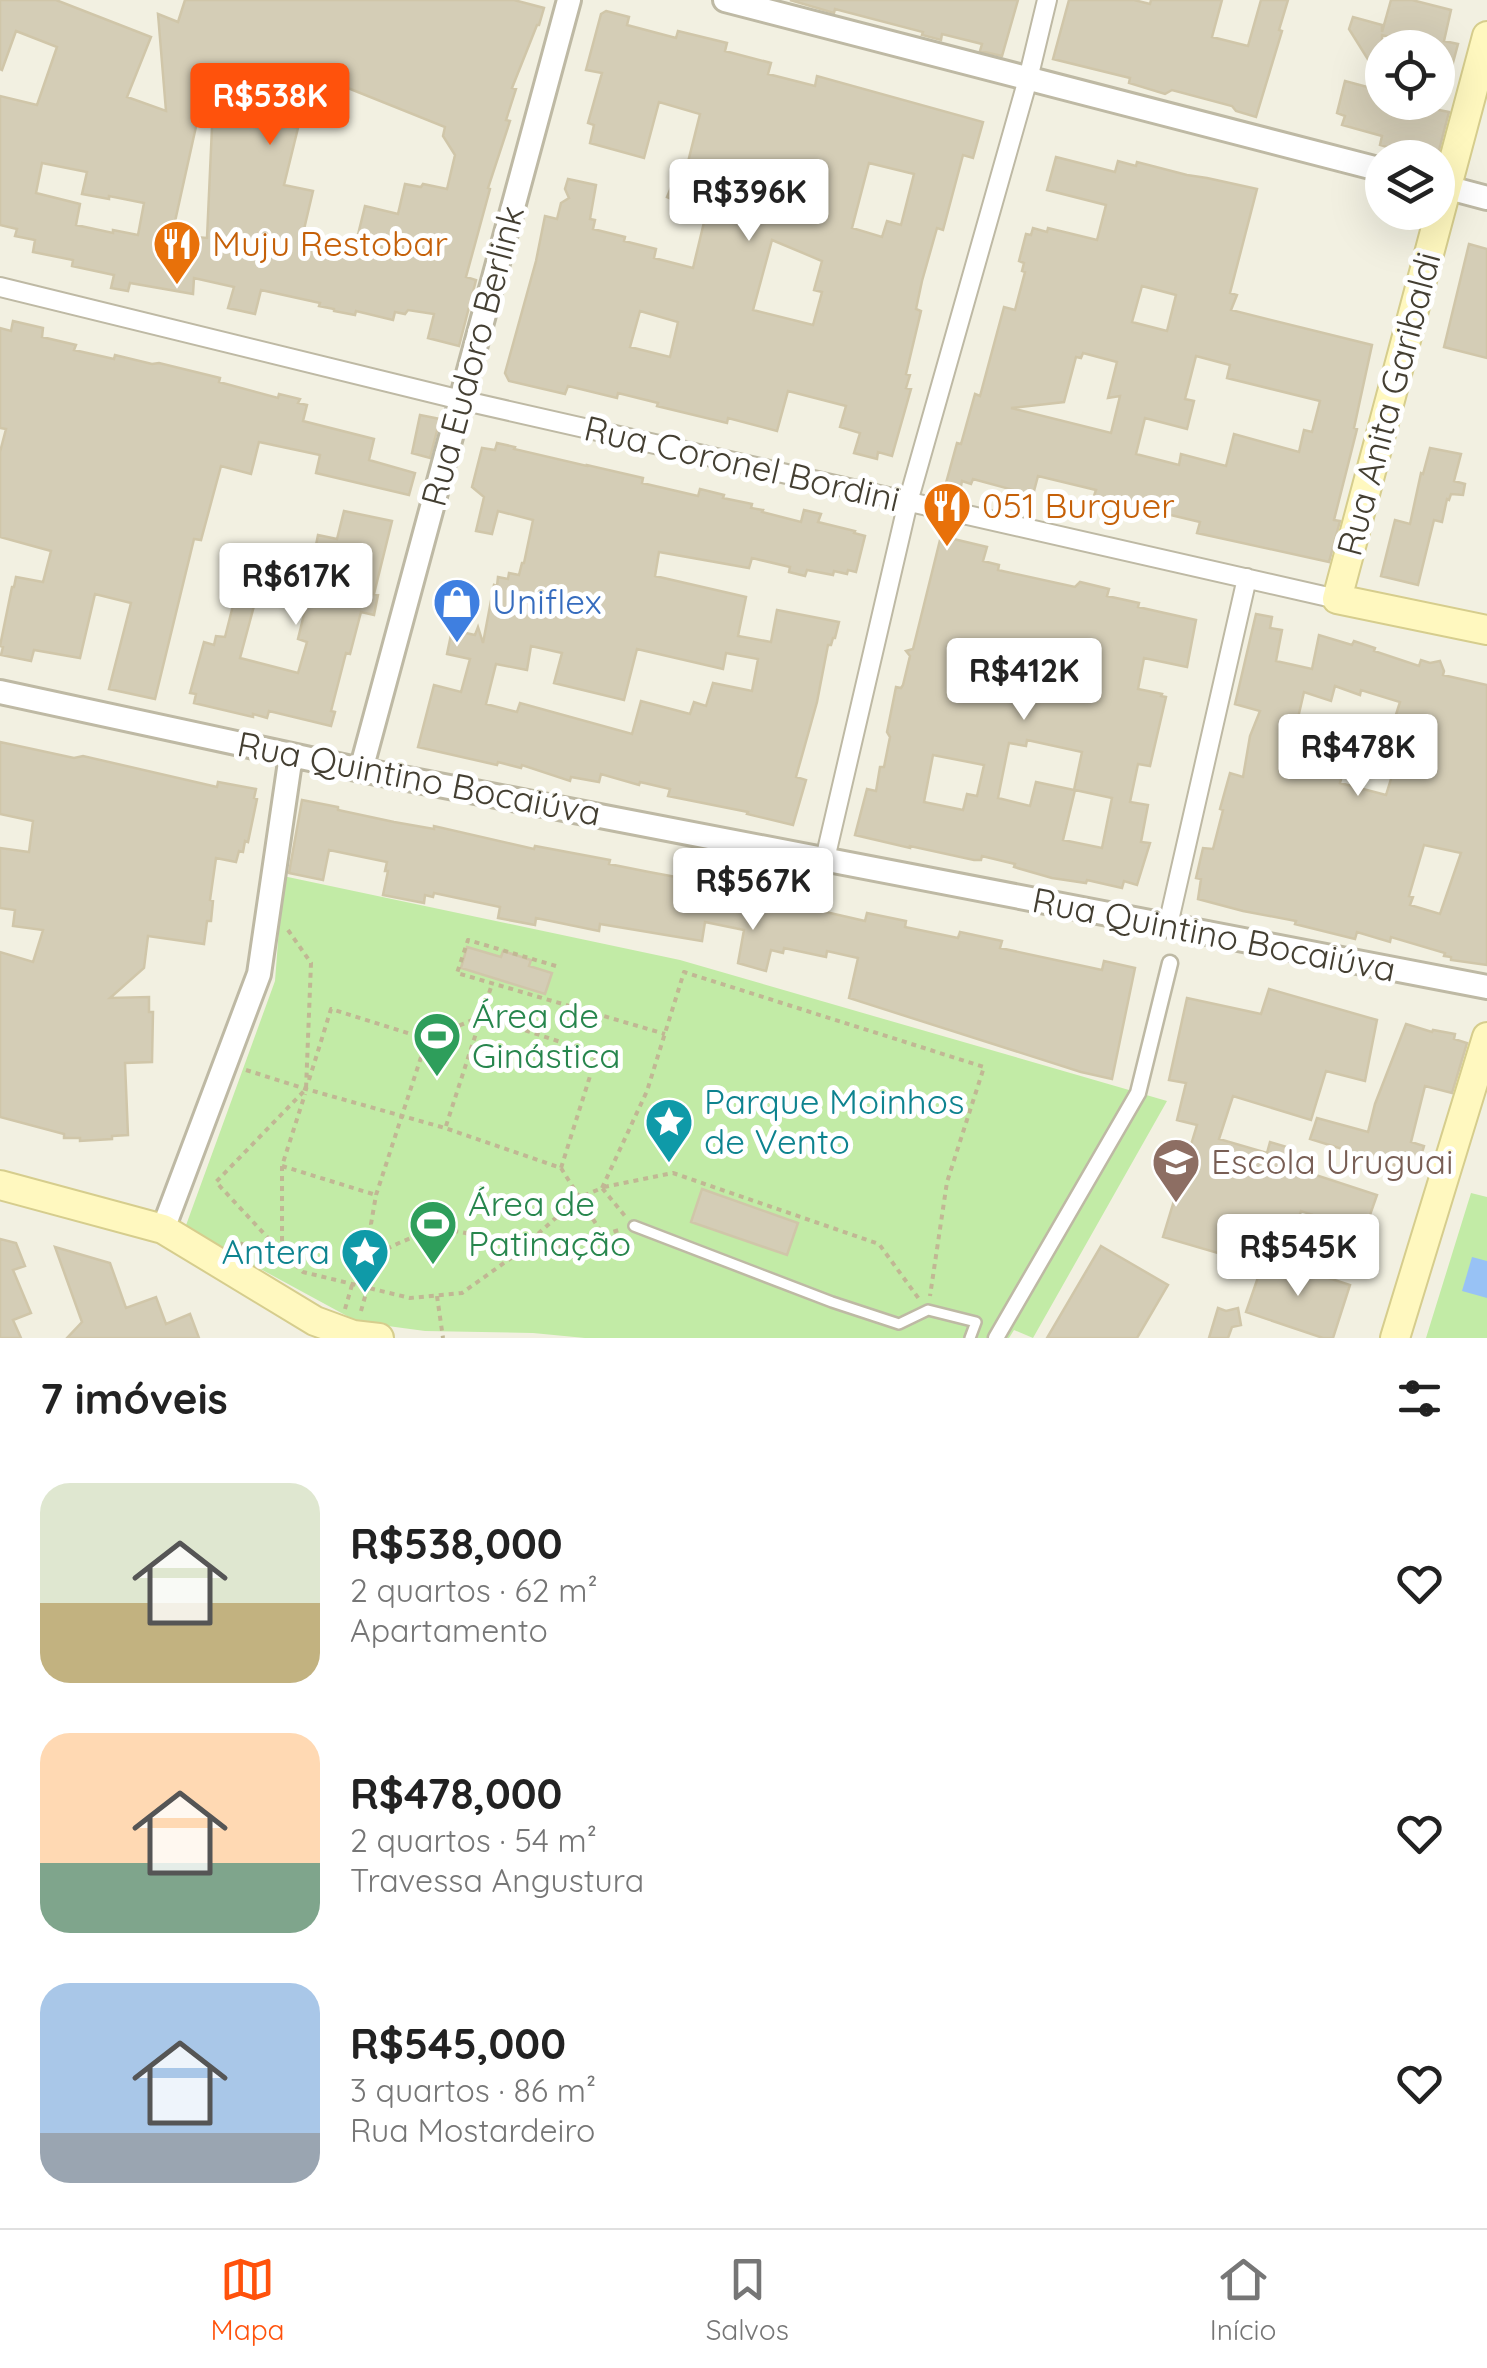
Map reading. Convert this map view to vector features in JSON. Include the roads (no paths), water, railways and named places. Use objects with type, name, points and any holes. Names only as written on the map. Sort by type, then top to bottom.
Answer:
[{"type":"main road","name":"Rua Anita Garibaldi","points":[[1455,143],[1487,36]]},
{"type":"main road","name":"Rua Anita Garibaldi","points":[[1337,599],[1431,230]]},
{"type":"main road","name":"Rua Coronel Bordini","points":[[1337,599],[1487,630]]},
{"type":"main road","points":[[1395,1338],[1487,1037]]},
{"type":"main road","points":[[0,1185],[164,1229],[317,1329],[378,1338]]},
{"type":"street","name":"Rua Eudoro Berlink","points":[[362,770],[569,0]]},
{"type":"street","points":[[725,0],[1365,166]]},
{"type":"street","points":[[825,860],[908,502],[1047,0]]},
{"type":"street","points":[[1455,189],[1487,198]]},
{"type":"street","name":"Rua Coronel Bordini","points":[[0,287],[462,400],[1337,599]]},
{"type":"street","points":[[1168,926],[1247,578]]},
{"type":"street","name":"Rua Quintino Bocaiúva","points":[[0,692],[362,770],[1487,987]]},
{"type":"street","points":[[164,1229],[259,974],[291,755]]},
{"type":"street","points":[[996,1338],[1138,1093],[1170,962]]},
{"type":"lane","points":[[634,1226],[899,1324],[928,1310],[976,1322],[970,1338]]},
{"type":"lane","points":[[894,1338],[899,1324]]},
{"type":"water","points":[[1472,1257],[1487,1261],[1487,1298],[1462,1291]]},
{"type":"place","name":"Muju Restobar","points":[[177,286]]},
{"type":"place","name":"051 Burguer","points":[[947,548]]},
{"type":"place","name":"Uniflex","points":[[457,644]]},
{"type":"place","name":"Área de Ginástica","points":[[437,1078]]},
{"type":"place","name":"Parque Moinhos de Vento","points":[[669,1164]]},
{"type":"place","name":"Escola Uruguai","points":[[1176,1204]]},
{"type":"place","name":"Área de Patinação","points":[[433,1266]]},
{"type":"place","name":"Antera","points":[[365,1294]]}]
